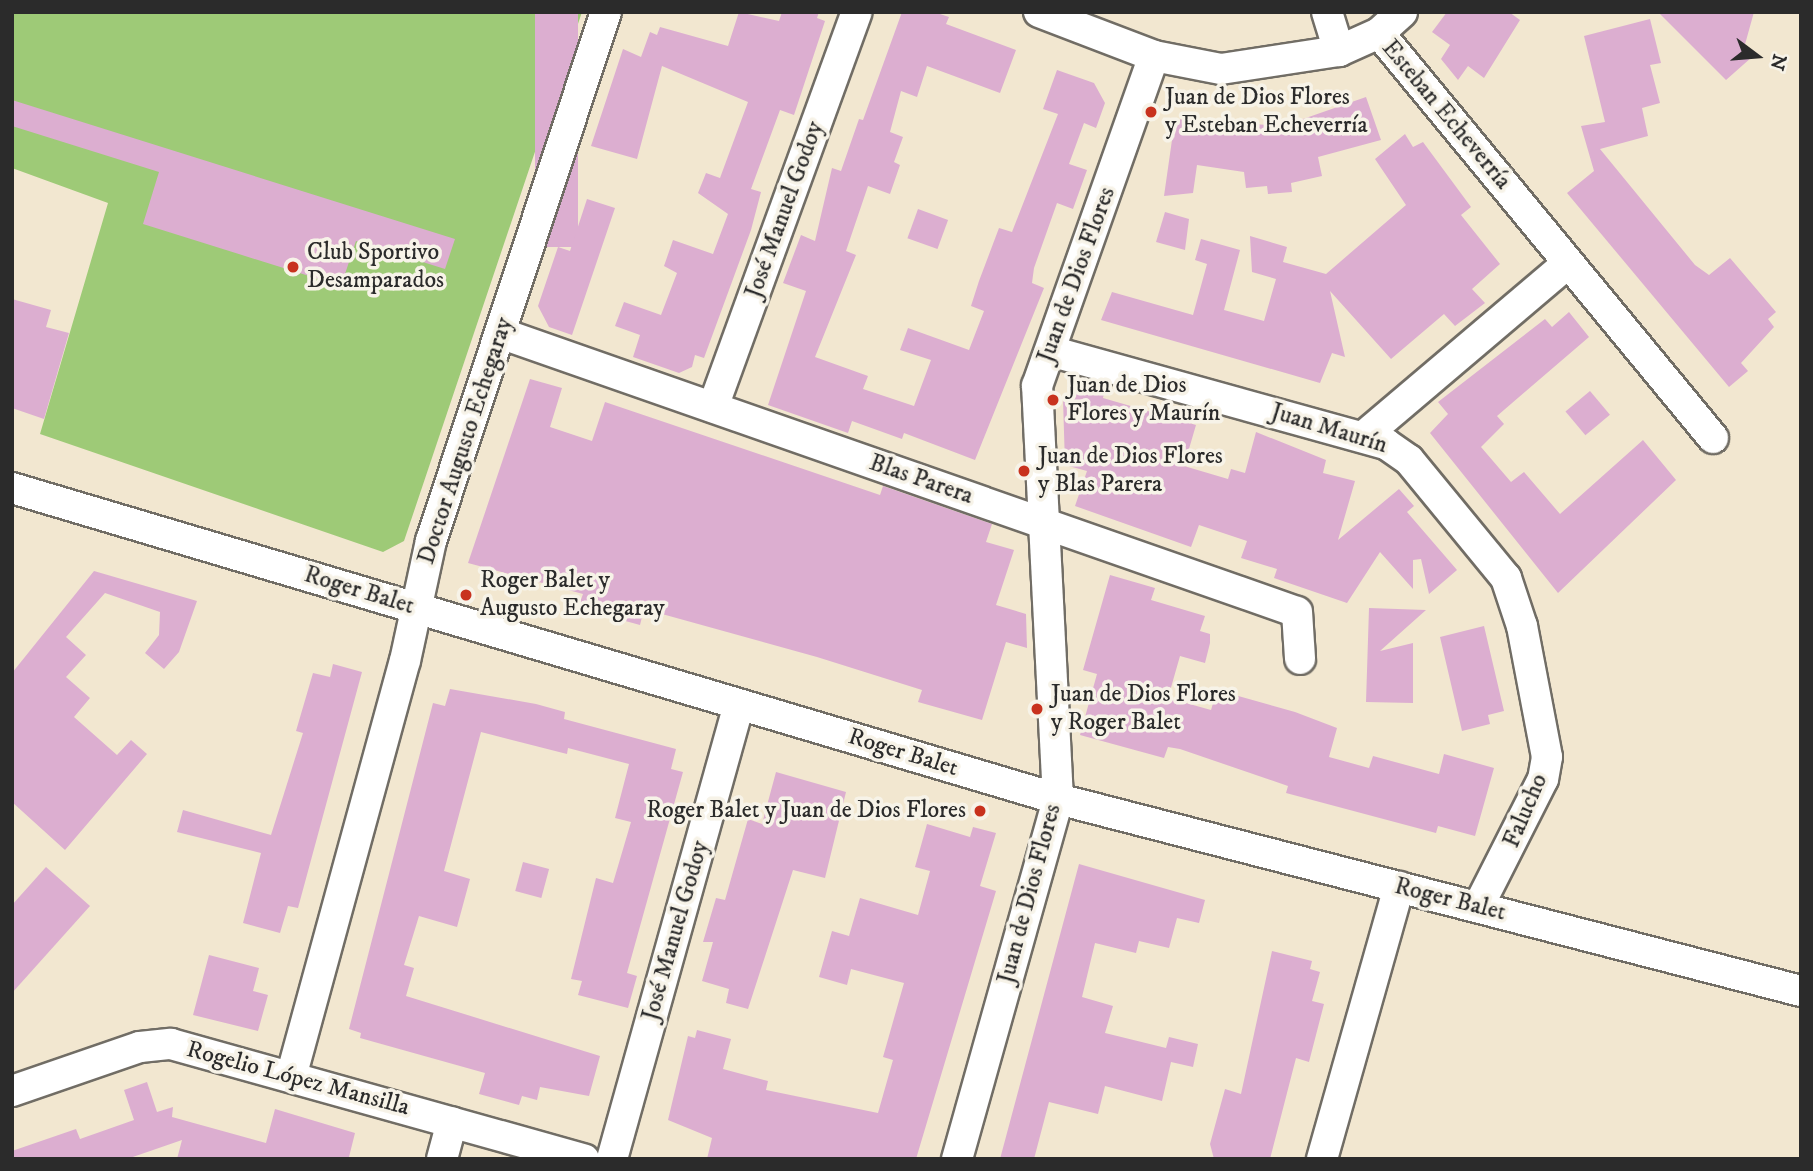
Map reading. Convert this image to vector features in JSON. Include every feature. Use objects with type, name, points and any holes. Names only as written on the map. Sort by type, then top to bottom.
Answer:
[{"type":"street","name":"Doctor Augusto Echegaray","points":[[291,1077],[417,608],[431,541],[606,12]]},
{"type":"street","name":"José Manuel Godoy","points":[[713,407],[857,12]]},
{"type":"street","name":"Esteban Echeverría","points":[[1039,12],[1154,56],[1221,69],[1339,51],[1378,33],[1713,438]]},
{"type":"street","points":[[1326,12],[1339,51]]},
{"type":"street","points":[[1378,33],[1402,12]]},
{"type":"street","name":"Juan de Dios Flores","points":[[957,1159],[1058,799],[1037,386],[1154,56]]},
{"type":"street","points":[[1364,436],[1569,263]]},
{"type":"street","name":"Blas Parera","points":[[500,333],[1297,612],[1300,659]]},
{"type":"street","name":"Juan Maurín","points":[[1050,351],[1364,436],[1409,460],[1506,578],[1522,626]]},
{"type":"street","name":"Roger Balet","points":[[12,488],[1058,799],[1801,991]]},
{"type":"street","name":"Falucho","points":[[1478,907],[1543,779],[1546,757],[1522,626]]},
{"type":"street","name":"José Manuel Godoy","points":[[612,1159],[739,704]]},
{"type":"street","points":[[1322,1159],[1399,887]]},
{"type":"street","name":"Rogelio López Mansilla","points":[[12,1091],[162,1044],[584,1159]]},
{"type":"street","points":[[442,1159],[452,1122]]},
{"type":"green space","name":"Club Sportivo Desamparados","points":[[12,12],[582,12],[404,541],[383,552],[40,434],[108,203],[12,168]]},
{"type":"building","points":[[535,12],[578,12],[578,247],[535,247]]},
{"type":"building","points":[[739,12],[779,21],[782,12],[819,12],[817,18],[825,21],[794,115],[780,110],[751,189],[761,192],[751,230],[704,358],[695,355],[692,367],[679,373],[633,357],[640,335],[615,326],[624,302],[661,315],[677,273],[664,266],[673,240],[713,254],[728,214],[698,193],[706,173],[720,178],[748,102],[662,66],[637,159],[591,146],[623,49],[641,57],[650,32],[657,35],[660,27],[728,46]]},
{"type":"building","points":[[902,12],[934,12],[949,17],[946,24],[1016,50],[1000,93],[927,66],[917,97],[901,91],[890,132],[903,137],[894,162],[900,165],[890,194],[868,186],[846,251],[856,255],[815,357],[868,376],[863,389],[914,406],[931,360],[900,350],[908,328],[969,350],[984,311],[971,306],[979,281],[999,228],[1012,232],[1058,114],[1043,109],[1057,70],[1094,83],[1105,103],[1096,128],[1084,123],[1069,164],[1087,170],[1073,209],[1057,203],[1034,268],[1032,283],[1044,288],[975,460],[904,433],[902,439],[852,421],[848,433],[768,405],[806,291],[783,283],[801,235],[815,241],[832,168],[841,171],[859,119],[863,120]]},
{"type":"building","points":[[1447,12],[1509,12],[1520,20],[1484,78],[1468,66],[1458,80],[1441,59],[1450,45],[1432,32]]},
{"type":"building","points":[[1658,12],[1754,12],[1744,48],[1752,57],[1726,80]]},
{"type":"building","points":[[1650,19],[1661,63],[1650,65],[1660,103],[1642,108],[1648,136],[1600,149],[1695,265],[1709,275],[1730,258],[1776,312],[1768,319],[1774,327],[1741,363],[1748,371],[1729,387],[1567,193],[1594,171],[1581,126],[1605,122],[1584,36]]},
{"type":"building","points":[[1366,97],[1381,140],[1318,157],[1322,176],[1291,183],[1292,192],[1268,194],[1267,186],[1246,188],[1244,172],[1197,165],[1193,193],[1164,196],[1175,119],[1283,126]]},
{"type":"building","points":[[12,100],[455,239],[445,269],[356,241],[341,286],[143,224],[159,172],[12,126]]},
{"type":"building","points":[[1405,134],[1413,147],[1423,142],[1471,207],[1461,215],[1500,264],[1472,289],[1485,303],[1455,326],[1444,314],[1391,359],[1330,291],[1345,357],[1332,353],[1320,383],[1101,320],[1112,292],[1193,315],[1207,264],[1195,260],[1201,239],[1240,250],[1224,310],[1264,321],[1276,279],[1252,272],[1250,236],[1287,247],[1283,262],[1326,274],[1406,205],[1375,159]]},
{"type":"building","points":[[587,199],[615,208],[572,335],[549,327],[538,306],[558,247],[570,251]]},
{"type":"building","points":[[918,209],[948,220],[937,249],[907,238]]},
{"type":"building","points":[[1165,212],[1189,219],[1185,250],[1156,242]]},
{"type":"building","points":[[12,299],[51,310],[46,327],[69,333],[44,419],[12,408]]},
{"type":"building","points":[[1569,312],[1589,337],[1497,416],[1504,424],[1481,447],[1511,482],[1524,472],[1560,514],[1643,440],[1676,480],[1558,593],[1430,433],[1448,414],[1438,402],[1545,319],[1552,327]]},
{"type":"building","points":[[530,379],[562,388],[550,427],[592,441],[605,402],[880,495],[883,486],[992,524],[986,542],[1014,550],[996,605],[1026,614],[1027,648],[1006,642],[982,720],[918,702],[922,690],[817,657],[644,609],[640,625],[578,608],[583,594],[468,563]]},
{"type":"building","points":[[1084,383],[1105,389],[1103,398],[1196,425],[1184,466],[1228,479],[1231,469],[1245,473],[1256,432],[1326,460],[1323,473],[1355,481],[1338,540],[1399,489],[1414,506],[1407,512],[1457,570],[1429,594],[1421,559],[1413,560],[1413,589],[1380,552],[1347,603],[1274,578],[1277,569],[1241,558],[1247,541],[1199,525],[1191,547],[1075,506],[1087,471],[1065,465],[1063,399]]},
{"type":"building","points":[[1590,391],[1610,415],[1585,435],[1565,412]]},
{"type":"building","points":[[94,571],[197,601],[179,652],[164,669],[145,653],[159,635],[160,612],[105,593],[66,637],[86,655],[66,677],[90,698],[74,717],[117,755],[131,740],[147,754],[65,850],[12,802],[12,673]]},
{"type":"building","points":[[1110,575],[1155,588],[1151,600],[1205,616],[1200,631],[1210,634],[1210,643],[1205,663],[1180,656],[1168,698],[1211,710],[1217,690],[1295,712],[1337,728],[1329,757],[1369,768],[1373,756],[1439,774],[1444,754],[1494,768],[1475,836],[1438,826],[1436,833],[1286,793],[1288,786],[1180,749],[1168,747],[1164,758],[1080,735],[1097,674],[1083,670]]},
{"type":"building","points":[[1369,608],[1426,610],[1380,651],[1413,643],[1413,703],[1366,702]]},
{"type":"building","points":[[1484,626],[1504,711],[1488,715],[1490,724],[1462,731],[1440,637]]},
{"type":"building","points":[[333,664],[362,672],[298,908],[288,906],[280,933],[243,923],[261,853],[177,832],[183,810],[271,835],[303,733],[296,731],[313,673],[330,677]]},
{"type":"building","points":[[450,689],[536,704],[565,712],[564,719],[676,749],[671,769],[683,772],[627,973],[637,976],[628,1008],[578,995],[582,981],[571,979],[596,878],[613,883],[631,822],[615,818],[629,764],[568,748],[567,754],[481,732],[444,871],[470,879],[457,927],[419,916],[404,965],[414,968],[406,996],[600,1056],[589,1096],[540,1087],[537,1100],[522,1096],[519,1105],[479,1094],[485,1073],[360,1038],[361,1033],[349,1029],[433,703],[445,706]]},
{"type":"building","points":[[776,772],[846,792],[825,878],[793,870],[748,1009],[726,1003],[729,989],[702,981],[713,942],[703,942],[716,898],[725,900],[748,819],[762,824]]},
{"type":"building","points":[[927,824],[970,837],[973,827],[996,833],[980,886],[996,891],[916,1159],[707,1159],[712,1138],[668,1120],[688,1036],[695,1038],[697,1030],[731,1039],[723,1069],[768,1081],[766,1090],[878,1113],[893,1060],[883,1057],[904,983],[851,969],[847,985],[819,977],[832,931],[849,936],[860,898],[918,915],[930,871],[915,867]]},
{"type":"building","points":[[523,862],[549,869],[541,898],[515,891]]},
{"type":"building","points":[[1079,864],[1205,900],[1199,923],[1177,918],[1169,948],[1139,941],[1136,953],[1095,943],[1082,997],[1113,1006],[1105,1033],[1166,1048],[1169,1037],[1198,1044],[1193,1067],[1171,1062],[1162,1101],[1105,1086],[1098,1114],[1049,1102],[1034,1159],[1000,1159]]},
{"type":"building","points":[[46,867],[90,906],[12,993],[12,905]]},
{"type":"building","points":[[1272,951],[1312,961],[1310,969],[1320,972],[1312,1001],[1324,1004],[1309,1062],[1296,1058],[1270,1159],[1214,1159],[1210,1144],[1225,1089],[1241,1094]]},
{"type":"building","points":[[209,955],[259,968],[253,991],[268,995],[258,1031],[193,1015]]},
{"type":"building","points":[[147,1082],[157,1112],[173,1107],[172,1117],[266,1143],[275,1109],[355,1133],[349,1157],[177,1159],[182,1140],[127,1159],[12,1159],[12,1151],[76,1129],[80,1139],[134,1120],[124,1090]]},
{"type":"place","name":"Juan de Dios Flores y Esteban Echeverría","points":[[1151,112]]},
{"type":"place","name":"Club Sportivo Desamparados","points":[[293,267]]},
{"type":"place","name":"Juan de Dios Flores y Maurín","points":[[1053,400]]},
{"type":"place","name":"Juan de Dios Flores y Blas Parera","points":[[1024,471]]},
{"type":"place","name":"Roger Balet y Augusto Echegaray","points":[[466,595]]},
{"type":"place","name":"Juan de Dios Flores y Roger Balet","points":[[1037,709]]},
{"type":"place","name":"Roger Balet y Juan de Dios Flores","points":[[980,811]]}]
